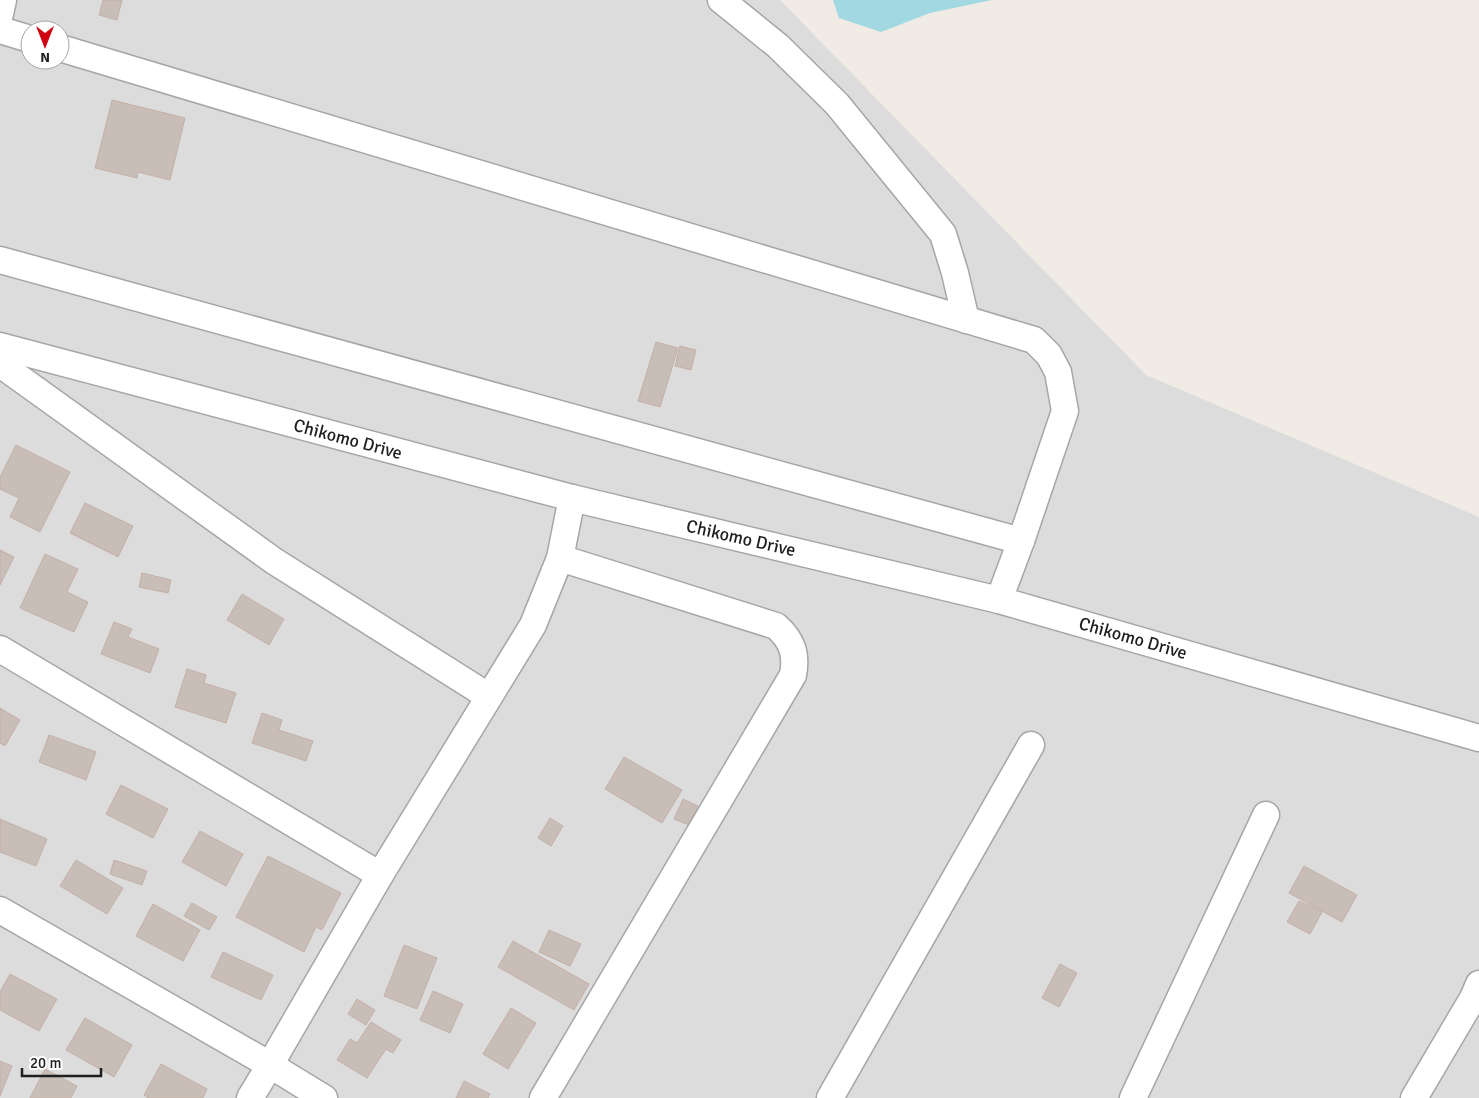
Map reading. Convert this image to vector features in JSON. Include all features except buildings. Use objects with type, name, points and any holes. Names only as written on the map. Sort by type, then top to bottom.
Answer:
[{"type":"street","points":[[0,14],[3,0]]},
{"type":"street","points":[[721,0],[778,46],[838,104],[943,234],[955,273],[966,320]]},
{"type":"street","points":[[0,30],[20,36]]},
{"type":"street","points":[[70,51],[1034,340],[1050,355],[1058,372],[1065,411],[999,600]]},
{"type":"street","points":[[0,260],[1021,541]]},
{"type":"street","name":"Chikomo Drive","points":[[0,346],[572,498],[999,600],[1479,738]]},
{"type":"street","points":[[0,364],[274,561],[488,696]]},
{"type":"street","points":[[250,1098],[380,875],[533,625],[560,558],[572,498]]},
{"type":"street","points":[[543,1098],[793,675],[796,660],[786,635],[776,626],[560,558]]},
{"type":"street","points":[[0,649],[380,875]]},
{"type":"street","points":[[830,1098],[1031,745]]},
{"type":"street","points":[[1133,1098],[1266,815]]},
{"type":"street","points":[[0,910],[324,1098]]},
{"type":"street","points":[[1414,1098],[1473,998],[1479,984]]},
{"type":"shaded area","points":[[0,0],[780,0],[1146,375],[1479,517],[1479,1098],[0,1098]]},
{"type":"water","points":[[833,0],[992,0],[930,13],[881,32],[839,18]]}]
